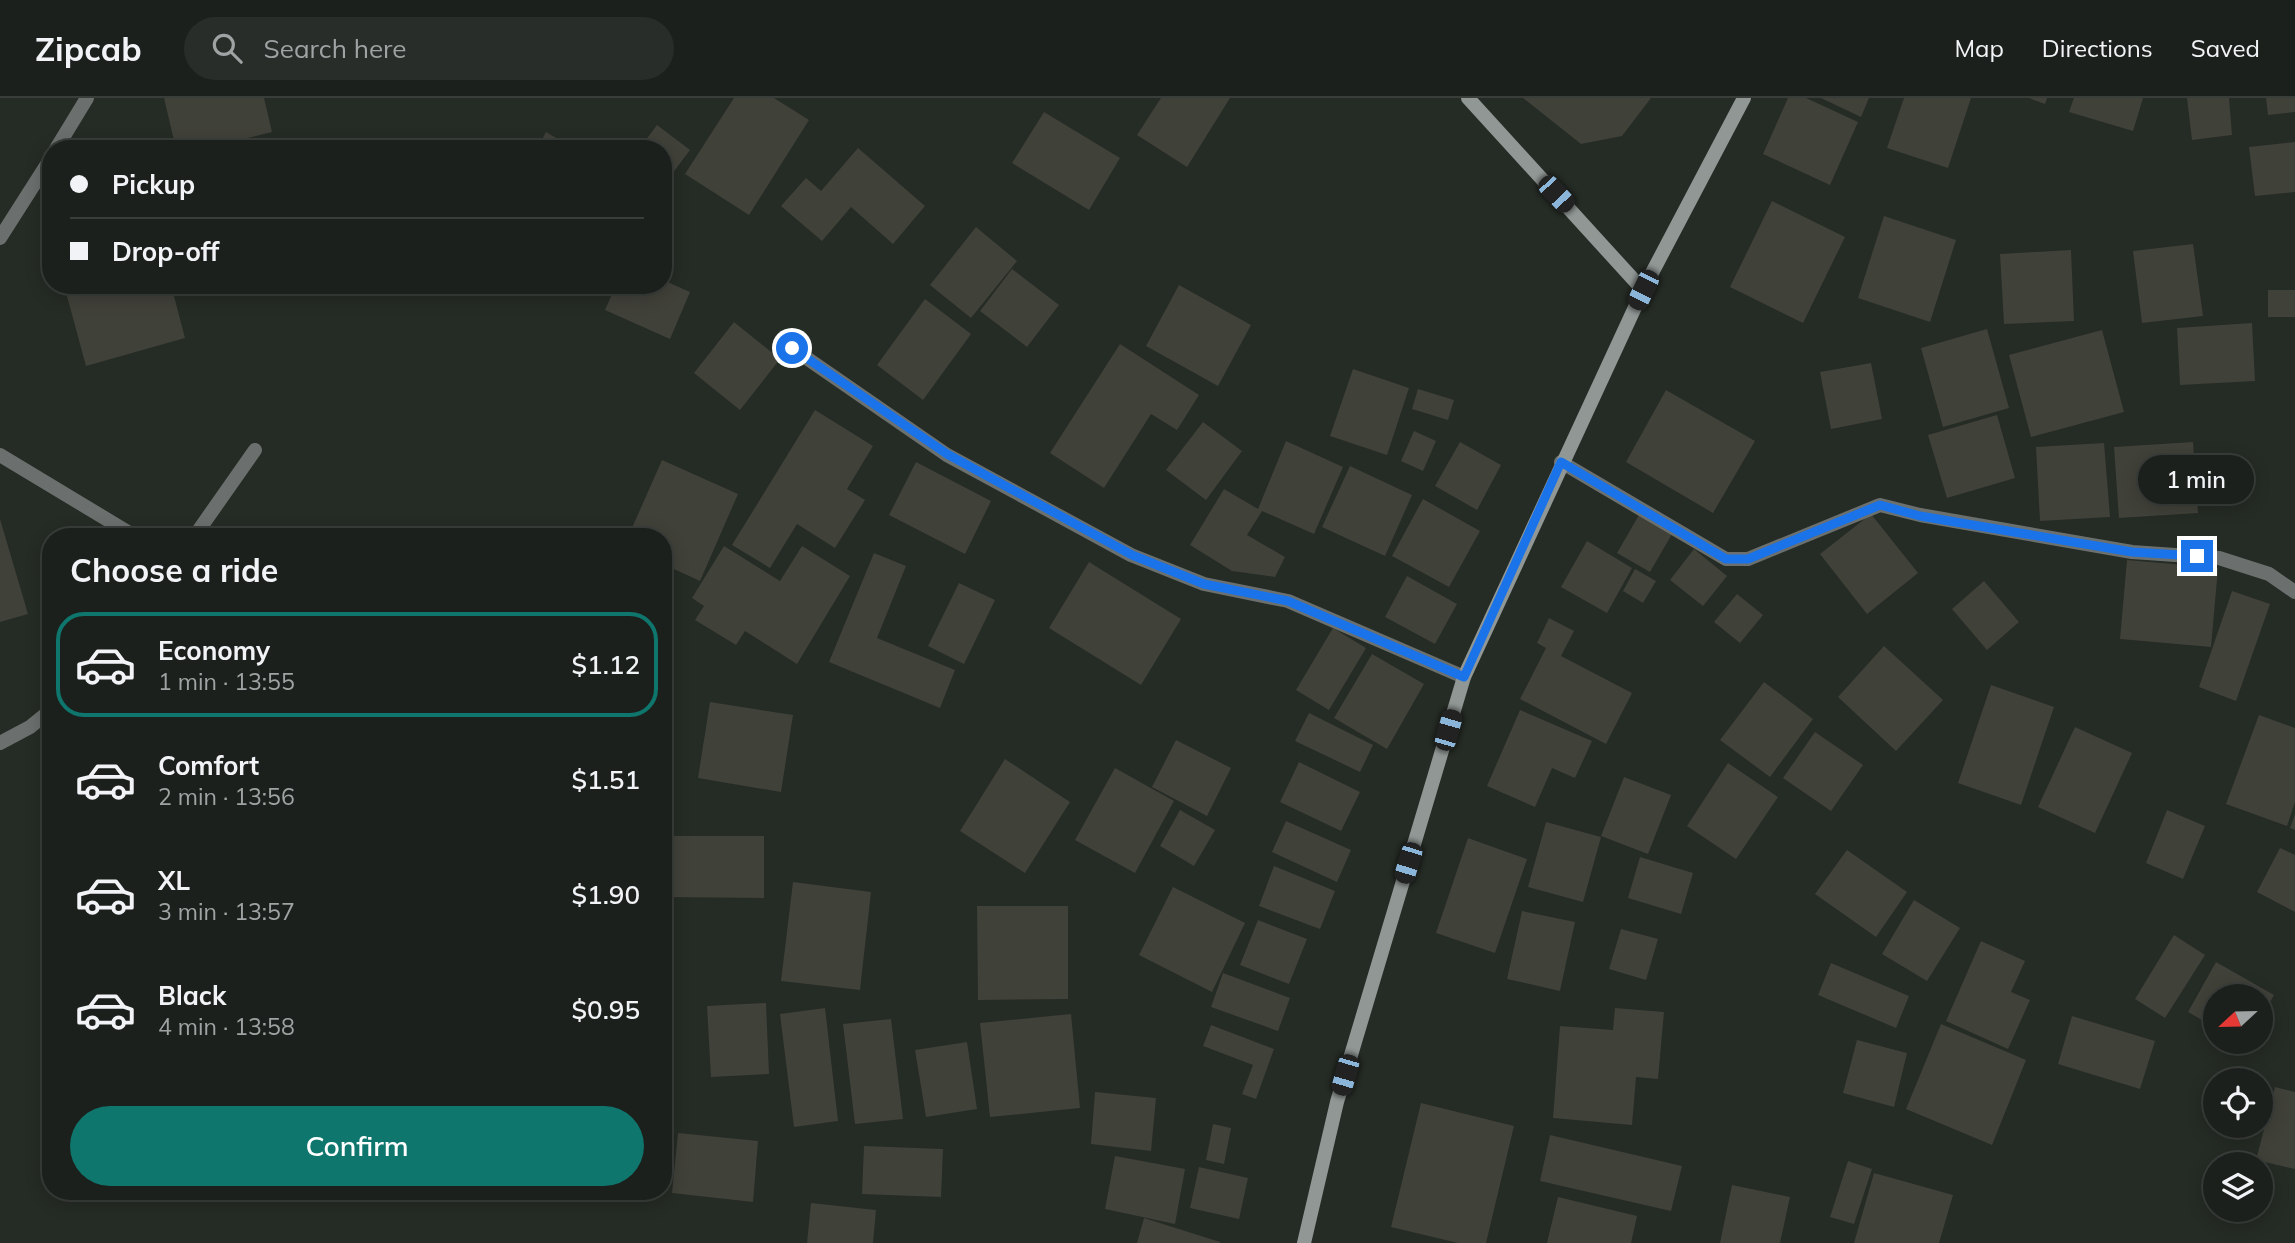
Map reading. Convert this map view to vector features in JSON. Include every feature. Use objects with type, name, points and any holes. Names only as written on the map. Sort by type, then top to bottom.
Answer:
[{"type":"main road","points":[[1468,98],[1643,290]]},
{"type":"main road","points":[[1304,1243],[1337,1102],[1464,677],[1561,462],[1643,290],[1744,98]]},
{"type":"street","points":[[61,140],[85,99]]},
{"type":"street","points":[[0,238],[42,172]]},
{"type":"street","points":[[792,348],[947,454],[1132,555],[1204,584],[1288,601],[1464,677]]},
{"type":"street","points":[[200,528],[255,450]]},
{"type":"street","points":[[0,455],[121,528]]},
{"type":"street","points":[[1561,462],[1726,559],[1735,561],[1748,559],[1880,505],[1920,516],[2132,552],[2219,558],[2269,574],[2295,592]]},
{"type":"street","points":[[0,743],[42,717]]},
{"type":"building","points":[[164,98],[264,98],[272,132],[240,140],[174,140]]},
{"type":"building","points":[[734,98],[774,98],[809,120],[749,215],[685,174]]},
{"type":"building","points":[[1161,98],[1230,98],[1187,167],[1137,135]]},
{"type":"building","points":[[1523,98],[1651,98],[1622,136],[1581,144]]},
{"type":"building","points":[[1788,98],[1806,98],[1858,122],[1830,185],[1763,154]]},
{"type":"building","points":[[1821,98],[1869,98],[1861,117]]},
{"type":"building","points":[[1904,98],[1971,98],[1948,168],[1887,148]]},
{"type":"building","points":[[2029,98],[2047,98],[2045,104]]},
{"type":"building","points":[[2074,98],[2143,98],[2133,131],[2069,112]]},
{"type":"building","points":[[2187,98],[2229,98],[2232,135],[2192,140]]},
{"type":"building","points":[[2266,98],[2295,98],[2295,112],[2268,115]]},
{"type":"building","points":[[1044,112],[1120,158],[1089,210],[1012,163]]},
{"type":"building","points":[[657,125],[690,150],[672,174],[672,140],[646,140]]},
{"type":"building","points":[[546,132],[560,140],[542,140]]},
{"type":"building","points":[[2295,142],[2295,192],[2255,196],[2249,147]]},
{"type":"building","points":[[858,148],[925,206],[893,244],[851,207],[822,241],[781,206],[806,178],[821,191]]},
{"type":"building","points":[[1772,201],[1845,237],[1803,323],[1730,287]]},
{"type":"building","points":[[1884,216],[1956,240],[1930,322],[1858,298]]},
{"type":"building","points":[[976,227],[1017,261],[971,318],[930,285]]},
{"type":"building","points":[[2193,244],[2203,316],[2142,323],[2133,251]]},
{"type":"building","points":[[2071,250],[2074,321],[2004,324],[2000,254]]},
{"type":"building","points":[[1012,269],[1059,305],[1027,347],[980,311]]},
{"type":"building","points":[[672,284],[690,292],[670,339],[605,310],[612,294],[672,294]]},
{"type":"building","points":[[1179,285],[1251,325],[1218,386],[1146,346]]},
{"type":"building","points":[[2268,290],[2295,290],[2295,317],[2268,317]]},
{"type":"building","points":[[66,294],[173,294],[185,338],[86,366]]},
{"type":"building","points":[[925,299],[971,334],[923,400],[877,365]]},
{"type":"building","points":[[734,322],[780,359],[740,410],[694,373]]},
{"type":"building","points":[[2252,323],[2255,381],[2180,385],[2177,328]]},
{"type":"building","points":[[1987,329],[2009,408],[1943,427],[1921,348]]},
{"type":"building","points":[[2102,330],[2124,412],[2031,437],[2009,355]]},
{"type":"building","points":[[1120,344],[1199,395],[1177,430],[1151,414],[1104,488],[1050,453]]},
{"type":"building","points":[[1871,363],[1882,419],[1831,429],[1820,372]]},
{"type":"building","points":[[1353,369],[1409,388],[1387,455],[1330,436]]},
{"type":"building","points":[[1418,389],[1454,400],[1448,420],[1412,409]]},
{"type":"building","points":[[1666,390],[1755,441],[1713,513],[1626,462]]},
{"type":"building","points":[[815,410],[873,446],[847,489],[865,500],[835,548],[797,524],[770,568],[732,545]]},
{"type":"building","points":[[1997,415],[2015,478],[1947,498],[1928,435]]},
{"type":"building","points":[[1203,422],[1242,451],[1206,500],[1166,470]]},
{"type":"building","points":[[1414,431],[1436,441],[1423,471],[1401,461]]},
{"type":"building","points":[[1286,441],[1343,467],[1314,534],[1262,511],[1247,535],[1285,557],[1275,577],[1232,571],[1190,545],[1224,489],[1258,509]]},
{"type":"building","points":[[1460,442],[1501,465],[1477,510],[1435,486]]},
{"type":"building","points":[[2193,442],[2198,513],[2119,518],[2114,447]]},
{"type":"building","points":[[2104,443],[2110,517],[2040,521],[2036,447]]},
{"type":"building","points":[[662,460],[738,494],[700,581],[672,568],[672,528],[632,528]]},
{"type":"building","points":[[916,462],[991,501],[965,554],[889,515]]},
{"type":"building","points":[[1350,466],[1412,495],[1385,556],[1322,527]]},
{"type":"building","points":[[1423,499],[1480,531],[1449,587],[1392,556]]},
{"type":"building","points":[[1871,514],[1918,573],[1867,614],[1820,554]]},
{"type":"building","points":[[1639,515],[1672,534],[1650,572],[1617,553]]},
{"type":"building","points":[[0,519],[28,614],[0,622]]},
{"type":"building","points":[[1587,541],[1632,568],[1607,613],[1561,587]]},
{"type":"building","points":[[724,546],[780,581],[802,546],[850,576],[797,664],[745,631],[736,645],[695,620],[704,606],[692,598]]},
{"type":"building","points":[[1694,549],[1727,576],[1703,606],[1670,580]]},
{"type":"building","points":[[874,553],[906,566],[877,638],[955,670],[940,708],[829,662]]},
{"type":"building","points":[[2127,560],[2218,568],[2211,647],[2120,639]]},
{"type":"building","points":[[1089,562],[1181,619],[1141,685],[1049,628]]},
{"type":"building","points":[[1635,569],[1656,581],[1643,603],[1623,591]]},
{"type":"building","points":[[1407,576],[1457,604],[1435,644],[1385,617]]},
{"type":"building","points":[[1984,581],[2019,622],[1987,650],[1952,609]]},
{"type":"building","points":[[959,583],[995,600],[964,664],[928,646]]},
{"type":"building","points":[[2232,591],[2270,604],[2236,701],[2199,687]]},
{"type":"building","points":[[1737,594],[1763,615],[1740,643],[1714,622]]},
{"type":"building","points":[[1549,618],[1574,631],[1561,656],[1632,693],[1606,744],[1520,699],[1546,648],[1537,643]]},
{"type":"building","points":[[1333,628],[1366,648],[1329,710],[1296,690]]},
{"type":"building","points":[[1884,646],[1943,700],[1896,751],[1838,697]]},
{"type":"building","points":[[1372,654],[1424,684],[1387,749],[1334,718]]},
{"type":"building","points":[[1764,682],[1813,719],[1770,777],[1720,740]]},
{"type":"building","points":[[1991,685],[2054,707],[2021,805],[1958,783]]},
{"type":"building","points":[[710,702],[793,715],[781,792],[698,778]]},
{"type":"building","points":[[1520,710],[1592,741],[1575,778],[1552,768],[1535,807],[1487,786]]},
{"type":"building","points":[[1309,713],[1373,745],[1360,772],[1295,741]]},
{"type":"building","points":[[2259,715],[2295,728],[2295,802],[2287,826],[2226,804]]},
{"type":"building","points":[[2075,727],[2132,753],[2095,833],[2038,807]]},
{"type":"building","points":[[1815,732],[1863,765],[1831,811],[1783,778]]},
{"type":"building","points":[[1176,740],[1231,768],[1207,816],[1152,787]]},
{"type":"building","points":[[1005,759],[1070,802],[1025,873],[960,831]]},
{"type":"building","points":[[1299,762],[1360,792],[1341,831],[1280,802]]},
{"type":"building","points":[[1728,763],[1778,797],[1736,859],[1687,826]]},
{"type":"building","points":[[1115,768],[1174,801],[1135,873],[1075,840]]},
{"type":"building","points":[[1624,777],[1671,795],[1648,854],[1601,836]]},
{"type":"building","points":[[1180,810],[1215,830],[1194,866],[1160,846]]},
{"type":"building","points":[[2167,810],[2205,826],[2183,879],[2146,863]]},
{"type":"building","points":[[2295,814],[2295,830],[2290,828]]},
{"type":"building","points":[[1286,821],[1351,850],[1337,882],[1272,852]]},
{"type":"building","points":[[1546,822],[1601,837],[1583,902],[1528,887]]},
{"type":"building","points":[[672,836],[764,836],[764,898],[672,897]]},
{"type":"building","points":[[1468,838],[1527,859],[1495,953],[1436,933]]},
{"type":"building","points":[[2280,848],[2295,855],[2295,912],[2257,892]]},
{"type":"building","points":[[1847,850],[1907,892],[1876,937],[1815,894]]},
{"type":"building","points":[[1640,857],[1693,873],[1681,914],[1628,898]]},
{"type":"building","points":[[1274,866],[1335,891],[1320,929],[1259,906]]},
{"type":"building","points":[[793,882],[871,892],[860,990],[781,981]]},
{"type":"building","points":[[1173,887],[1245,923],[1212,992],[1139,955]]},
{"type":"building","points":[[1914,900],[1960,928],[1927,981],[1882,954]]},
{"type":"building","points":[[977,906],[1068,906],[1068,999],[978,1000]]},
{"type":"building","points":[[1522,911],[1575,922],[1560,991],[1507,979]]},
{"type":"building","points":[[1258,920],[1307,939],[1289,984],[1240,965]]},
{"type":"building","points":[[1621,929],[1658,939],[1646,980],[1609,969]]},
{"type":"building","points":[[2174,935],[2205,955],[2165,1018],[2135,999]]},
{"type":"building","points":[[1981,941],[2025,961],[2011,992],[2030,1000],[2008,1049],[1946,1021]]},
{"type":"building","points":[[2216,962],[2255,984],[2204,984]]},
{"type":"building","points":[[1831,963],[1909,996],[1896,1028],[1818,995]]},
{"type":"building","points":[[1223,973],[1290,998],[1278,1031],[1211,1007]]},
{"type":"building","points":[[2203,985],[2203,1021],[2188,1012]]},
{"type":"building","points":[[766,1003],[769,1074],[711,1077],[707,1006]]},
{"type":"building","points":[[825,1008],[838,1121],[794,1127],[780,1014]]},
{"type":"building","points":[[1615,1008],[1664,1012],[1658,1079],[1636,1077],[1632,1125],[1553,1118],[1560,1026],[1613,1030]]},
{"type":"building","points":[[1071,1014],[1080,1108],[990,1117],[980,1023]]},
{"type":"building","points":[[2072,1016],[2155,1041],[2140,1089],[2058,1064]]},
{"type":"building","points":[[891,1019],[903,1119],[855,1124],[843,1024]]},
{"type":"building","points":[[1941,1024],[2026,1060],[1992,1145],[1906,1109]]},
{"type":"building","points":[[1211,1025],[1274,1049],[1256,1099],[1242,1094],[1253,1065],[1203,1046]]},
{"type":"building","points":[[1857,1040],[1907,1053],[1894,1107],[1843,1093]]},
{"type":"building","points":[[967,1042],[977,1109],[926,1117],[915,1050]]},
{"type":"building","points":[[2275,1087],[2295,1092],[2295,1169],[2273,1164],[2273,1152],[2258,1152],[2262,1138],[2273,1138]]},
{"type":"building","points":[[1095,1092],[1156,1098],[1151,1151],[1091,1144]]},
{"type":"building","points":[[1421,1103],[1514,1126],[1486,1243],[1458,1243],[1391,1227]]},
{"type":"building","points":[[1213,1124],[1231,1128],[1224,1164],[1206,1160]]},
{"type":"building","points":[[678,1133],[758,1141],[753,1202],[672,1193]]},
{"type":"building","points":[[1550,1135],[1682,1166],[1671,1211],[1540,1181]]},
{"type":"building","points":[[864,1146],[943,1149],[941,1197],[862,1194]]},
{"type":"building","points":[[1115,1156],[1185,1169],[1175,1224],[1105,1209]]},
{"type":"building","points":[[1848,1161],[1872,1169],[1854,1224],[1830,1217]]},
{"type":"building","points":[[1199,1167],[1248,1178],[1239,1219],[1190,1208]]},
{"type":"building","points":[[1874,1173],[1953,1195],[1939,1243],[1854,1243]]},
{"type":"building","points":[[1732,1185],[1790,1197],[1780,1243],[1720,1243]]},
{"type":"building","points":[[1558,1197],[1637,1216],[1631,1243],[1547,1243]]},
{"type":"building","points":[[811,1203],[876,1210],[873,1243],[807,1243]]},
{"type":"building","points":[[1144,1218],[1220,1242],[1220,1243],[1137,1243]]},
{"type":"route","points":[[792,348],[947,454],[1132,555],[1204,584],[1288,601],[1464,677],[1561,462],[1726,559],[1735,561],[1748,559],[1880,505],[1920,516],[2132,552],[2197,556]]}]
